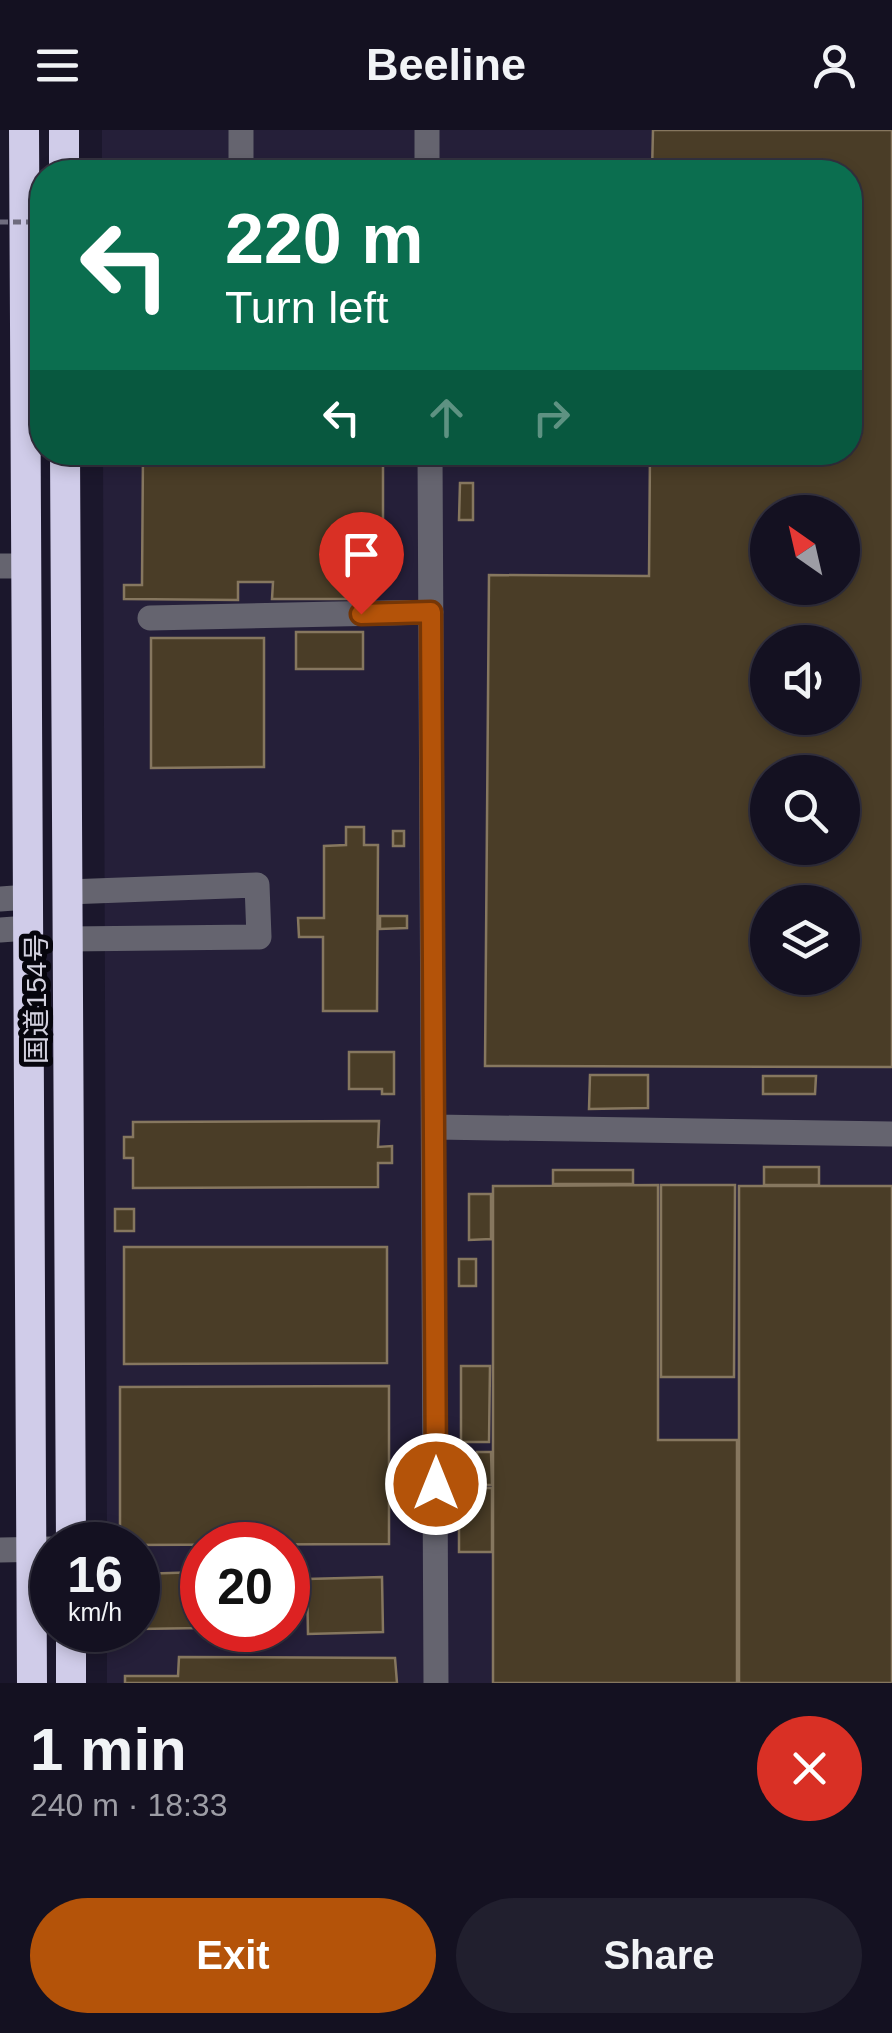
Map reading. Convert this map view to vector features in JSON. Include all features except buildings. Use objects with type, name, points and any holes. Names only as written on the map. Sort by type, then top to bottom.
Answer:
[{"type":"highway","name":"国道154号","points":[[24,130],[13,566],[14,929],[41,1522]]},
{"type":"highway","points":[[64,130],[64,160]]},
{"type":"highway","name":"国道154号","points":[[65,465],[71,1522]]},
{"type":"highway","name":"国道154号","points":[[32,1683],[34,1652]]},
{"type":"highway","points":[[71,1652],[72,1683]]},
{"type":"lane","points":[[241,130],[241,160]]},
{"type":"lane","points":[[427,130],[427,160]]},
{"type":"lane","points":[[430,465],[436,1683]]},
{"type":"lane","points":[[150,618],[431,612]]},
{"type":"lane","points":[[67,892],[257,886],[259,937],[68,939]]},
{"type":"lane","points":[[436,1127],[892,1134]]},
{"type":"lane","points":[[0,1550],[30,1549]]},
{"type":"path","points":[[0,222],[30,222]]},
{"type":"shaded area","points":[[102,130],[892,130],[892,1683],[107,1683],[107,1652],[160,1652],[160,1522],[107,1522],[103,465],[862,465],[862,160],[102,160]]},
{"type":"route","points":[[361,614],[431,612],[436,1484]]}]
